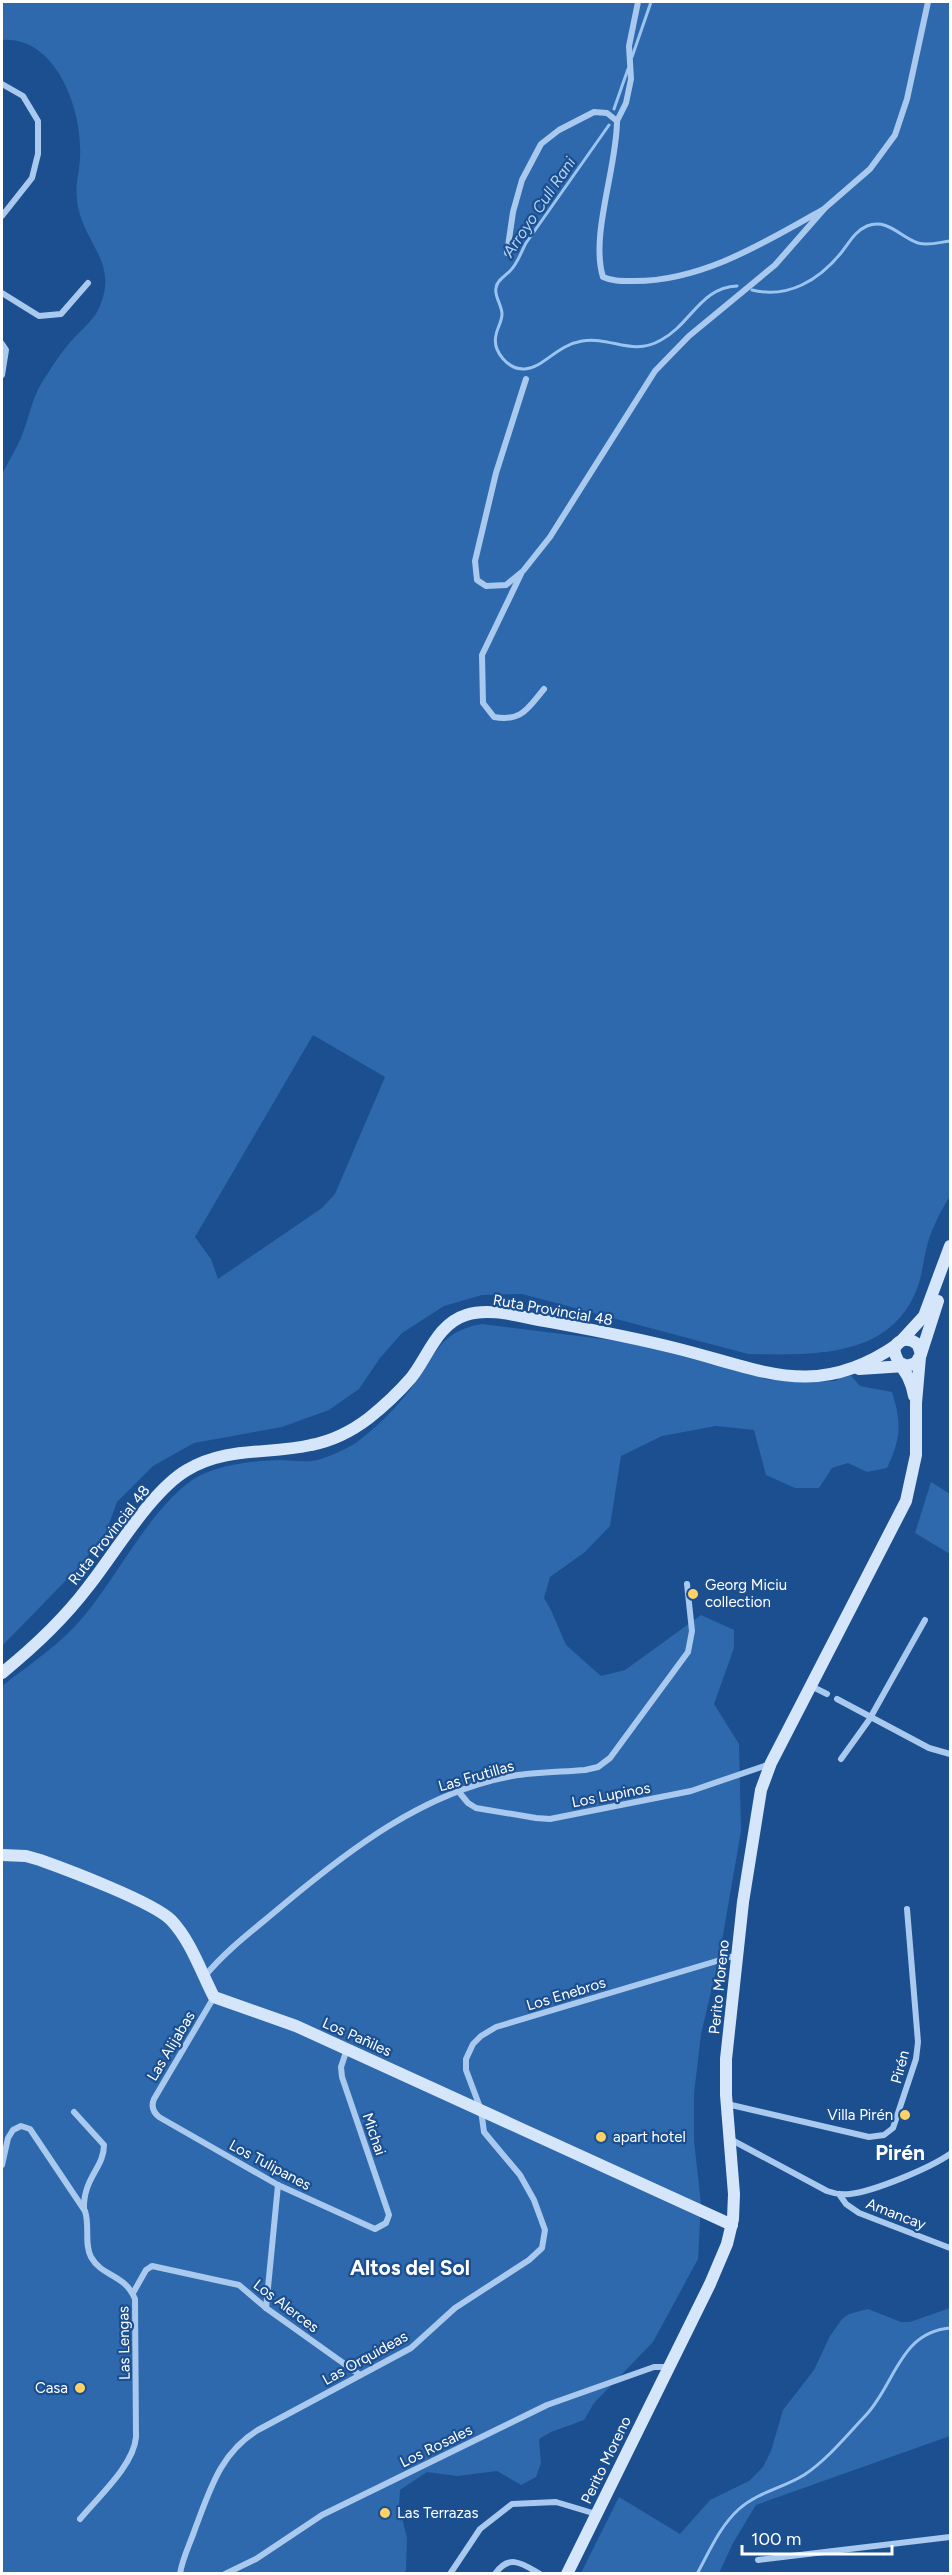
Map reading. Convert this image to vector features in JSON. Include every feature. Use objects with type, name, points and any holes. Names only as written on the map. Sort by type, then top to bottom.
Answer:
[{"type":"main road","name":"Ruta Provincial 48","points":[[846,1370],[876,1358],[899,1343],[924,1316],[951,1246]]},
{"type":"main road","points":[[920,1356],[920,1347],[913,1341],[899,1343],[894,1353],[903,1365],[920,1356],[951,1265]]},
{"type":"main road","name":"Ruta Provincial 48","points":[[2,1673],[52,1629],[89,1587],[148,1508],[186,1470],[220,1456],[241,1451],[311,1445],[351,1430],[397,1394],[413,1375],[439,1334],[465,1315],[500,1313],[563,1325],[675,1348],[778,1376],[814,1377],[846,1370],[903,1365]]},
{"type":"main road","name":"Perito Moreno","points":[[567,2574],[716,2271],[732,2225],[734,2194],[726,2104],[726,2059],[743,1902],[761,1790],[771,1763],[906,1501],[916,1455],[916,1403],[920,1356]]},
{"type":"main road","name":"Perito Moreno","points":[[903,1365],[916,1403]]},
{"type":"main road","points":[[2,1855],[26,1856],[40,1860],[155,1908],[175,1926],[214,1997]]},
{"type":"main road","name":"Los Pañiles","points":[[214,1997],[296,2026],[732,2225]]},
{"type":"street","points":[[638,2],[629,46],[631,79],[626,103],[617,121],[617,144],[600,242],[599,265],[603,277],[610,280],[654,281],[732,259],[825,208]]},
{"type":"street","points":[[526,379],[496,473],[475,561],[477,580],[486,586],[506,585],[523,571],[550,537],[655,371],[689,336],[775,265],[825,208],[870,169],[895,135],[907,99],[928,2]]},
{"type":"street","points":[[2,84],[23,96],[38,121],[38,154],[33,178],[2,216]]},
{"type":"street","points":[[507,253],[513,212],[522,180],[540,144],[559,130],[594,112],[607,113],[617,121]]},
{"type":"street","points":[[2,293],[39,316],[61,314],[88,283]]},
{"type":"street","points":[[2,344],[6,350],[2,375]]},
{"type":"street","points":[[523,571],[482,655],[483,703],[494,717],[509,720],[524,712],[544,689]]},
{"type":"street","name":"Las Frutillas","points":[[205,1977],[229,1951],[316,1878],[406,1815],[435,1800],[513,1776],[591,1769],[610,1758],[688,1652],[692,1631],[687,1584]]},
{"type":"street","points":[[841,1759],[870,1717],[925,1620]]},
{"type":"street","points":[[812,1686],[827,1694]]},
{"type":"street","points":[[837,1700],[929,1749],[951,1754]]},
{"type":"street","name":"Los Lupinos","points":[[459,1792],[468,1803],[476,1808],[536,1818],[550,1818],[682,1793],[771,1763]]},
{"type":"street","name":"Pirén","points":[[726,2104],[869,2137],[884,2135],[893,2128],[916,2059],[918,2042],[907,1909]]},
{"type":"street","name":"Los Enebros","points":[[481,2109],[467,2076],[465,2064],[470,2049],[485,2032],[737,1955]]},
{"type":"street","name":"Las Alijabas","points":[[153,2109],[154,2098],[214,1997]]},
{"type":"street","name":"Michai","points":[[347,2049],[341,2067],[342,2077],[388,2210],[388,2219],[382,2226]]},
{"type":"street","name":"Los Tulipanes","points":[[153,2109],[159,2117],[278,2185],[372,2228],[382,2226]]},
{"type":"street","name":"Las Orquideas","points":[[180,2574],[214,2479],[234,2448],[258,2430],[416,2344],[455,2308],[534,2257],[545,2242],[544,2225],[531,2194],[520,2175],[484,2132],[481,2109]]},
{"type":"street","points":[[74,2112],[104,2145],[103,2154],[86,2187],[85,2211]]},
{"type":"street","name":"Las Lengas","points":[[2,2164],[8,2138],[17,2128],[26,2127],[33,2132],[85,2211],[88,2222],[88,2245],[92,2258],[102,2268],[124,2281],[133,2292],[136,2306],[135,2444],[127,2462],[80,2519]]},
{"type":"street","points":[[729,2138],[827,2191],[838,2194],[859,2192],[914,2173],[951,2154]]},
{"type":"street","points":[[266,2308],[278,2185]]},
{"type":"street","name":"Amancay","points":[[838,2194],[846,2205],[859,2213],[951,2248]]},
{"type":"street","name":"Los Alerces","points":[[133,2292],[147,2270],[156,2266],[235,2283],[360,2375]]},
{"type":"street","name":"Los Rosales","points":[[225,2574],[256,2559],[322,2516],[552,2402],[654,2367],[669,2367]]},
{"type":"street","points":[[450,2574],[483,2526],[512,2504],[556,2502],[596,2514]]},
{"type":"street","points":[[758,2560],[951,2537]]},
{"type":"street","points":[[495,2574],[502,2564],[511,2560],[518,2561],[540,2574]]},
{"type":"shaded area","points":[[2,2],[950,2],[950,1196],[933,1229],[918,1286],[906,1310],[890,1328],[870,1340],[848,1348],[798,1354],[748,1354],[522,1294],[482,1295],[444,1306],[402,1333],[380,1358],[359,1389],[329,1410],[282,1427],[194,1443],[153,1466],[117,1502],[106,1532],[79,1567],[2,1646],[2,475],[20,440],[38,390],[50,369],[99,308],[104,293],[105,279],[99,256],[87,233],[78,207],[80,139],[77,119],[63,80],[52,63],[38,50],[21,42],[2,40]],"holes":[[[313,1035],[385,1077],[335,1194],[322,1208],[218,1279],[211,1259],[195,1237]]]},
{"type":"shaded area","points":[[482,1324],[675,1348],[765,1379],[801,1382],[836,1381],[846,1370],[860,1386],[892,1392],[895,1403],[899,1422],[898,1431],[895,1448],[887,1468],[867,1472],[848,1463],[832,1468],[819,1488],[795,1488],[766,1475],[754,1430],[716,1426],[662,1436],[621,1456],[610,1526],[585,1552],[550,1577],[544,1598],[566,1645],[601,1676],[625,1670],[701,1615],[734,1630],[734,1648],[714,1704],[739,1744],[741,1831],[719,1958],[701,2034],[694,2094],[694,2141],[701,2203],[698,2259],[653,2342],[594,2403],[584,2420],[539,2439],[541,2463],[536,2477],[521,2485],[497,2471],[457,2476],[427,2472],[400,2490],[399,2506],[407,2538],[404,2573],[2,2574],[2,1686],[45,1653],[75,1626],[97,1599],[152,1520],[183,1487],[199,1476],[228,1466],[269,1460],[316,1460],[348,1448],[371,1431],[397,1405],[445,1340],[455,1333]]},
{"type":"shaded area","points":[[931,1482],[950,1494],[950,1554],[915,1533]]},
{"type":"shaded area","points":[[950,2308],[950,2436],[756,2505],[733,2543],[719,2573],[581,2573],[619,2497],[680,2534],[710,2500],[749,2481],[763,2467],[771,2451],[783,2410],[814,2370],[830,2336],[842,2319],[849,2314],[868,2309],[901,2322],[910,2322]]},
{"type":"waterway","name":"Arroyo Cull Rani","points":[[632,57],[651,2]]},
{"type":"waterway","name":"Arroyo Cull Rani","points":[[614,109],[628,69]]},
{"type":"waterway","name":"Arroyo Cull Rani","points":[[609,125],[526,243],[515,265],[497,285],[496,294],[502,314],[495,341],[503,359],[519,369],[525,369],[532,368],[565,347],[582,341],[593,340],[640,347],[650,345],[671,333],[714,293],[737,286]]},
{"type":"waterway","name":"Arroyo Cull Rani","points":[[752,290],[778,292],[802,285],[832,263],[863,228],[874,224],[888,226],[922,244],[950,241]]},
{"type":"waterway","points":[[697,2574],[721,2531],[739,2509],[754,2498],[804,2475],[821,2462],[876,2403],[909,2349],[920,2339],[933,2332],[950,2328]]},
{"type":"place","name":"Georg Miciu collection","points":[[693,1594]]},
{"type":"place","name":"Villa Pirén","points":[[905,2115]]},
{"type":"place","name":"apart hotel","points":[[601,2137]]},
{"type":"place","name":"Casa","points":[[80,2388]]},
{"type":"place","name":"Las Terrazas","points":[[385,2513]]},
{"type":"district","name":"Pirén","points":[[900,2152]]},
{"type":"district","name":"Altos del Sol","points":[[410,2267]]}]
